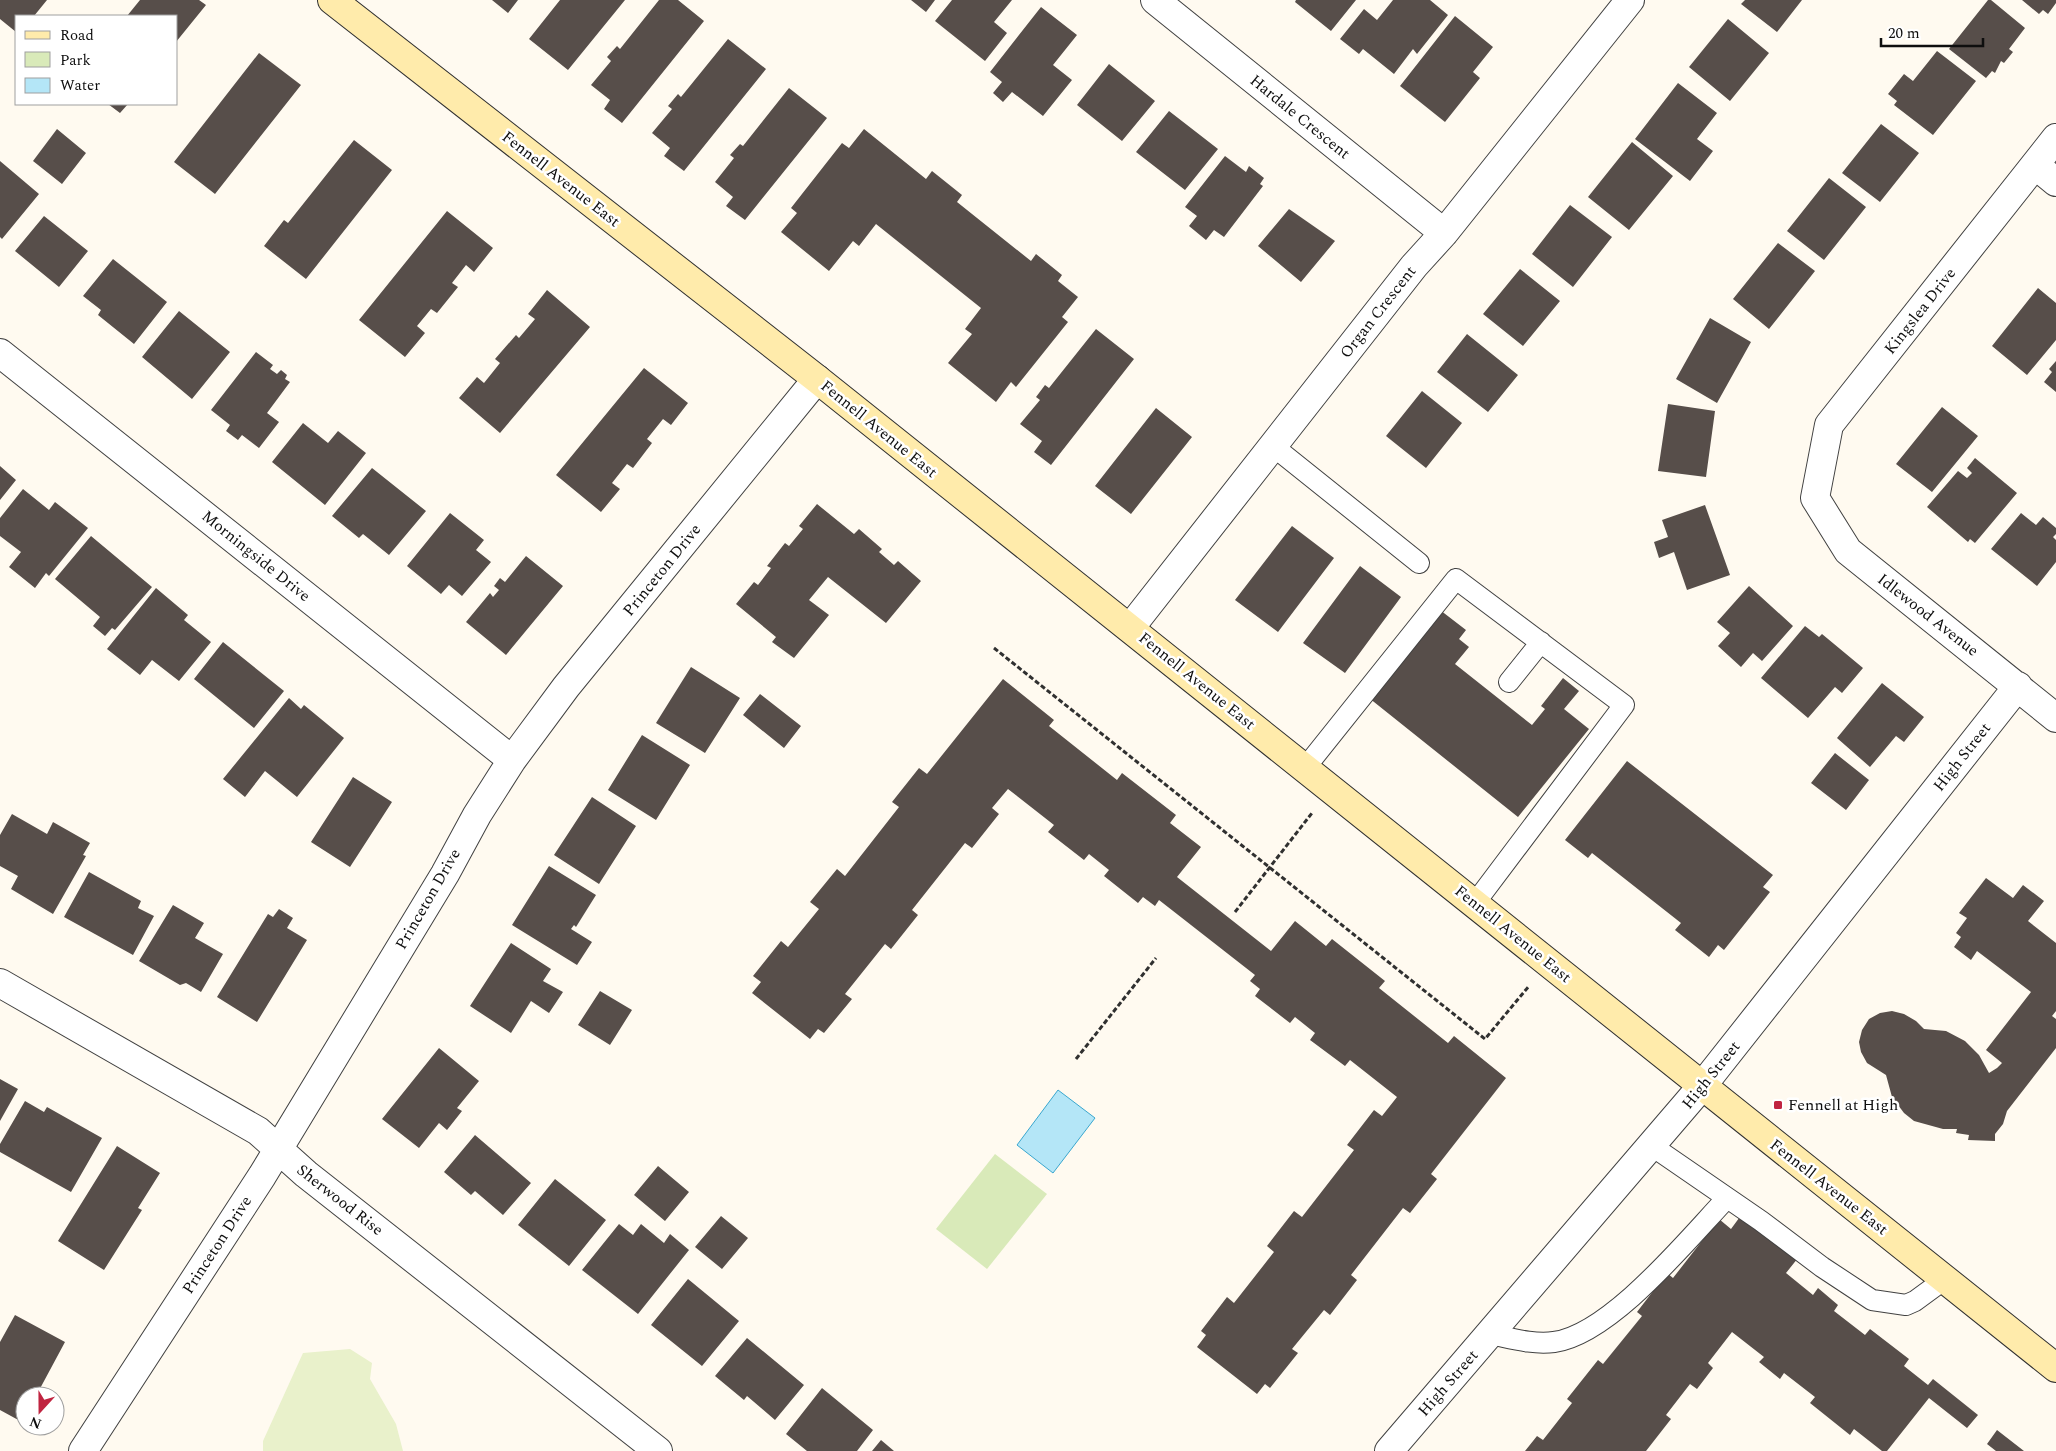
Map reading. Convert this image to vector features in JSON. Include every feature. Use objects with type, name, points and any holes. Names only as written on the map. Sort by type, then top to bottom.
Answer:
[{"type":"main road","name":"Fennell Avenue East","points":[[332,0],[817,378],[1054,570],[1331,788],[2056,1368]]},
{"type":"street","name":"Hardale Crescent","points":[[1155,0],[1444,233]]},
{"type":"street","name":"Organ Crescent","points":[[1130,628],[1414,266],[1444,233],[1630,0]]},
{"type":"street","name":"Kingslea Drive","points":[[1815,498],[1829,425],[2056,138]]},
{"type":"street","points":[[2035,165],[2056,182]]},
{"type":"street","name":"Morningside Drive","points":[[0,353],[512,760]]},
{"type":"street","name":"Princeton Drive","points":[[82,1451],[278,1149],[445,874],[477,815],[512,760],[566,688],[817,378]]},
{"type":"street","name":"Idlewood Avenue","points":[[1815,498],[1848,551],[2056,718]]},
{"type":"street","name":"High Street","points":[[1388,1451],[1702,1086],[2018,686]]},
{"type":"street","name":"Sherwood Rise","points":[[0,983],[258,1131],[306,1174],[658,1451]]},
{"type":"lane","points":[[1273,446],[1419,563]]},
{"type":"lane","points":[[1305,768],[1456,579],[1624,705],[1475,903]]},
{"type":"lane","points":[[1509,682],[1541,642]]},
{"type":"lane","points":[[1652,1146],[1822,1267],[1872,1300],[1906,1305],[1915,1301],[1944,1279]]},
{"type":"lane","points":[[1489,1334],[1531,1342],[1554,1342],[1587,1331],[1620,1308],[1727,1198]]},
{"type":"path","points":[[994,648],[1484,1040],[1548,962]]},
{"type":"path","points":[[1234,912],[1331,788]]},
{"type":"path","points":[[1076,1060],[1156,958]]},
{"type":"green space","points":[[995,1154],[1047,1194],[987,1269],[936,1229]]},
{"type":"green space","points":[[350,1349],[372,1363],[370,1379],[396,1424],[403,1451],[263,1451],[263,1441],[303,1353]]},
{"type":"water","points":[[1058,1090],[1095,1118],[1053,1173],[1017,1145]]},
{"type":"building","points":[[0,0],[47,0],[35,15],[15,15],[15,31],[0,19]]},
{"type":"building","points":[[140,0],[199,0],[206,5],[178,40],[178,15],[128,15]]},
{"type":"building","points":[[492,0],[518,0],[508,13]]},
{"type":"building","points":[[560,0],[625,0],[568,70],[529,39]]},
{"type":"building","points":[[659,0],[678,0],[704,21],[622,123],[604,109],[610,100],[591,85],[611,61],[607,57],[617,46],[620,49]]},
{"type":"building","points":[[911,0],[935,0],[926,12]]},
{"type":"building","points":[[952,0],[1012,0],[994,22],[1007,33],[985,61],[935,21]]},
{"type":"building","points":[[1296,0],[1356,0],[1331,31],[1295,2]]},
{"type":"building","points":[[1393,0],[1430,0],[1448,15],[1417,54],[1413,49],[1394,74],[1363,49],[1359,54],[1340,39],[1364,9],[1377,20]]},
{"type":"building","points":[[1745,0],[1802,0],[1777,32],[1741,4]]},
{"type":"building","points":[[1988,0],[1991,0],[2025,28],[2009,49],[2013,52],[2004,63],[2001,61],[1995,73],[1992,71],[1986,78],[1949,49]]},
{"type":"building","points":[[2022,0],[2056,0],[2056,3],[2048,14],[2043,10],[2039,14]]},
{"type":"building","points":[[1041,7],[1077,35],[1053,65],[1072,80],[1043,116],[1012,92],[1003,102],[993,93],[1002,82],[990,72]]},
{"type":"building","points":[[1455,16],[1493,47],[1473,72],[1480,78],[1445,122],[1400,86]]},
{"type":"building","points":[[1728,19],[1769,53],[1730,101],[1689,67]]},
{"type":"building","points":[[728,39],[766,69],[684,171],[664,156],[670,148],[652,133],[672,109],[668,106],[678,94],[681,97]]},
{"type":"building","points":[[1937,51],[1976,81],[1933,135],[1894,105],[1897,101],[1888,94],[1904,74],[1913,81]]},
{"type":"building","points":[[259,53],[301,85],[215,194],[174,162]]},
{"type":"building","points":[[1109,64],[1155,101],[1122,141],[1077,105]]},
{"type":"building","points":[[1678,83],[1717,113],[1697,139],[1713,151],[1690,181],[1635,139]]},
{"type":"building","points":[[789,88],[827,118],[745,220],[726,206],[733,197],[715,182],[734,158],[730,155],[740,144],[743,146]]},
{"type":"building","points":[[109,105],[127,105],[120,113]]},
{"type":"building","points":[[1169,111],[1218,149],[1185,190],[1136,152]]},
{"type":"building","points":[[1881,124],[1919,153],[1880,202],[1842,173]]},
{"type":"building","points":[[57,129],[86,153],[62,184],[33,161]]},
{"type":"building","points":[[864,129],[926,179],[932,171],[962,195],[957,202],[1031,261],[1036,254],[1062,275],[1058,281],[1078,297],[1062,317],[1068,322],[1016,387],[1011,382],[996,402],[948,363],[972,334],[965,329],[981,308],[876,224],[859,246],[853,241],[829,271],[781,232],[797,213],[791,208],[842,143],[849,148]]},
{"type":"building","points":[[354,140],[392,170],[306,279],[264,246],[284,220],[288,223]]},
{"type":"building","points":[[1632,142],[1673,176],[1629,230],[1588,197]]},
{"type":"building","points":[[1225,156],[1246,172],[1249,166],[1264,178],[1260,184],[1263,186],[1224,237],[1214,230],[1206,240],[1189,226],[1197,216],[1185,207]]},
{"type":"building","points":[[0,161],[39,194],[2,239],[0,237]]},
{"type":"building","points":[[1829,178],[1866,207],[1824,260],[1787,231]]},
{"type":"building","points":[[1570,205],[1612,237],[1573,287],[1532,254]]},
{"type":"building","points":[[1289,209],[1335,241],[1301,282],[1258,246]]},
{"type":"building","points":[[447,211],[493,248],[474,272],[466,265],[452,283],[458,287],[437,313],[431,309],[417,326],[425,333],[405,357],[359,320]]},
{"type":"building","points":[[44,216],[88,251],[59,287],[15,251]]},
{"type":"building","points":[[1778,243],[1815,271],[1769,329],[1733,299]]},
{"type":"building","points":[[113,259],[167,302],[134,344],[98,315],[101,310],[83,296]]},
{"type":"building","points":[[1520,269],[1560,301],[1523,346],[1483,314]]},
{"type":"building","points":[[2038,288],[2056,303],[2056,340],[2027,375],[1992,346]]},
{"type":"building","points":[[547,290],[590,327],[500,433],[459,398],[477,377],[484,383],[500,363],[495,359],[516,335],[519,338],[535,319],[528,314]]},
{"type":"building","points":[[179,311],[230,352],[192,399],[142,357]]},
{"type":"building","points":[[1710,318],[1751,342],[1717,403],[1676,379]]},
{"type":"building","points":[[1096,329],[1134,359],[1051,465],[1034,452],[1042,441],[1020,424],[1040,400],[1036,397],[1045,385],[1049,388]]},
{"type":"building","points":[[1467,334],[1518,375],[1488,412],[1437,372]]},
{"type":"building","points":[[256,352],[273,365],[270,369],[277,374],[281,370],[287,375],[285,379],[290,382],[267,413],[279,422],[259,448],[242,435],[238,440],[226,431],[230,425],[211,410]]},
{"type":"building","points":[[2056,361],[2056,392],[2044,382],[2052,372],[2049,369]]},
{"type":"building","points":[[644,368],[688,403],[671,425],[663,419],[647,439],[652,443],[633,468],[627,464],[612,483],[620,489],[601,512],[556,475]]},
{"type":"building","points":[[1422,391],[1462,423],[1426,468],[1386,436]]},
{"type":"building","points":[[1668,404],[1715,411],[1706,477],[1658,471]]},
{"type":"building","points":[[1942,407],[1978,436],[1932,492],[1896,464]]},
{"type":"building","points":[[1156,408],[1192,437],[1131,514],[1095,486]]},
{"type":"building","points":[[303,423],[328,443],[338,431],[366,453],[325,505],[272,462]]},
{"type":"building","points":[[1975,458],[2017,493],[1975,543],[1970,539],[1968,542],[1927,507],[1958,471],[1967,478],[1972,473],[1967,468]]},
{"type":"building","points":[[0,466],[16,480],[0,500]]},
{"type":"building","points":[[372,468],[426,511],[389,555],[363,534],[359,538],[332,516]]},
{"type":"building","points":[[23,489],[49,510],[55,502],[88,528],[49,576],[46,573],[35,588],[9,567],[21,552],[0,536],[0,518]]},
{"type":"building","points":[[817,504],[854,534],[859,529],[882,549],[879,552],[894,565],[898,561],[921,581],[886,623],[828,577],[809,600],[829,615],[794,658],[772,642],[776,637],[736,604],[754,582],[758,585],[771,568],[767,566],[785,543],[789,546],[803,529],[799,526]]},
{"type":"building","points":[[1705,505],[1730,575],[1687,590],[1674,552],[1659,558],[1654,542],[1668,537],[1662,520]]},
{"type":"building","points":[[450,513],[484,540],[476,550],[491,562],[462,596],[449,585],[441,594],[407,566]]},
{"type":"building","points":[[2021,513],[2036,525],[2043,517],[2056,528],[2056,534],[2053,537],[2056,540],[2056,562],[2037,586],[1991,549]]},
{"type":"building","points":[[1292,526],[1334,558],[1278,632],[1235,600]]},
{"type":"building","points":[[91,536],[152,587],[115,630],[112,628],[105,636],[93,626],[100,617],[55,579]]},
{"type":"building","points":[[526,556],[563,586],[506,655],[466,622],[490,593],[493,597],[499,590],[494,586],[500,578],[505,582]]},
{"type":"building","points":[[1360,566],[1401,597],[1345,673],[1303,643]]},
{"type":"building","points":[[1749,586],[1793,626],[1762,661],[1753,653],[1741,667],[1718,646],[1730,633],[1717,622]]},
{"type":"building","points":[[156,588],[188,615],[184,620],[211,642],[179,681],[152,660],[140,675],[107,649]]},
{"type":"building","points":[[1440,610],[1466,630],[1459,639],[1469,647],[1455,664],[1532,725],[1545,709],[1541,706],[1563,678],[1579,691],[1564,709],[1589,729],[1518,817],[1369,698]]},
{"type":"building","points":[[1805,626],[1819,637],[1822,634],[1863,668],[1842,693],[1835,687],[1808,718],[1761,678]]},
{"type":"building","points":[[223,642],[284,691],[254,728],[194,679]]},
{"type":"building","points":[[691,667],[740,698],[705,753],[656,723]]},
{"type":"building","points":[[1003,679],[1054,720],[1049,726],[1117,780],[1122,773],[1176,815],[1170,823],[1201,847],[1177,877],[1271,951],[1295,921],[1326,946],[1332,939],[1385,981],[1379,988],[1448,1043],[1454,1036],[1506,1078],[1431,1174],[1437,1179],[1410,1213],[1403,1208],[1351,1275],[1357,1280],[1330,1315],[1324,1310],[1292,1349],[1298,1353],[1270,1388],[1265,1384],[1257,1394],[1197,1347],[1206,1335],[1201,1331],[1227,1297],[1234,1303],[1274,1252],[1267,1246],[1294,1211],[1302,1217],[1354,1150],[1347,1145],[1374,1110],[1382,1116],[1397,1097],[1350,1060],[1345,1066],[1310,1040],[1315,1033],[1295,1017],[1290,1023],[1255,996],[1260,989],[1250,981],[1255,975],[1159,900],[1155,906],[1143,897],[1138,903],[1104,876],[1109,870],[1089,854],[1084,860],[1048,832],[1054,825],[1008,789],[992,808],[999,814],[972,848],[965,843],[912,910],[918,915],[891,949],[885,944],[845,994],[852,999],[824,1033],[818,1029],[810,1039],[752,993],[761,982],[753,976],[781,941],[788,947],[819,909],[810,902],[837,869],[845,876],[899,807],[892,802],[919,768],[927,774]]},
{"type":"building","points":[[1882,683],[1924,717],[1904,742],[1896,736],[1870,767],[1837,738]]},
{"type":"building","points":[[760,694],[801,726],[784,748],[743,715]]},
{"type":"building","points":[[289,698],[301,709],[304,705],[344,738],[297,797],[265,771],[245,797],[223,779]]},
{"type":"building","points":[[642,735],[690,765],[656,820],[608,790]]},
{"type":"building","points":[[1835,753],[1869,780],[1846,810],[1811,783]]},
{"type":"building","points":[[1627,761],[1773,875],[1763,887],[1770,892],[1724,950],[1718,945],[1709,957],[1675,930],[1681,923],[1592,853],[1588,858],[1565,840]]},
{"type":"building","points":[[353,777],[392,802],[350,867],[311,842]]},
{"type":"building","points":[[592,797],[636,826],[599,884],[554,855]]},
{"type":"building","points":[[12,814],[47,834],[53,822],[90,843],[83,855],[86,856],[53,914],[11,889],[18,876],[0,866],[0,835]]},
{"type":"building","points":[[549,866],[596,895],[576,927],[574,925],[571,929],[592,942],[577,965],[512,925]]},
{"type":"building","points":[[89,872],[141,901],[138,908],[154,916],[133,955],[64,917]]},
{"type":"building","points":[[1986,878],[2013,898],[2023,885],[2044,901],[2028,921],[2056,943],[2056,1011],[2052,1016],[2056,1019],[2056,1048],[2007,1111],[2003,1124],[1995,1134],[1995,1141],[1968,1140],[1969,1135],[1956,1133],[1957,1129],[1943,1129],[1914,1121],[1904,1113],[1892,1097],[1886,1075],[1867,1063],[1861,1052],[1859,1042],[1862,1030],[1869,1019],[1880,1013],[1892,1011],[1904,1014],[1916,1021],[1924,1029],[1946,1031],[1965,1041],[1979,1055],[1989,1073],[2002,1063],[1986,1050],[2031,992],[1977,951],[1971,960],[1954,947],[1961,937],[1956,933],[1967,918],[1959,913]]},
{"type":"building","points":[[173,905],[204,923],[195,938],[223,954],[201,992],[186,983],[180,985],[139,961]]},
{"type":"building","points":[[279,909],[293,918],[287,928],[307,940],[257,1022],[217,997],[268,914],[273,917]]},
{"type":"building","points":[[511,943],[551,969],[543,981],[563,992],[549,1013],[531,1001],[511,1033],[470,1006]]},
{"type":"building","points":[[600,991],[632,1010],[610,1045],[578,1025]]},
{"type":"building","points":[[439,1048],[479,1081],[457,1108],[462,1111],[447,1130],[439,1123],[419,1148],[382,1119]]},
{"type":"building","points":[[0,1079],[18,1089],[0,1121]]},
{"type":"building","points":[[25,1101],[44,1112],[47,1107],[102,1138],[71,1192],[0,1152],[0,1144]]},
{"type":"building","points":[[475,1135],[531,1183],[503,1215],[475,1191],[471,1195],[444,1172]]},
{"type":"building","points":[[117,1146],[160,1173],[138,1208],[142,1210],[104,1270],[58,1241]]},
{"type":"building","points":[[658,1166],[689,1192],[665,1221],[634,1195]]},
{"type":"building","points":[[555,1179],[606,1220],[569,1266],[518,1225]]},
{"type":"building","points":[[1742,1214],[1798,1258],[1786,1273],[1813,1295],[1818,1288],[1838,1305],[1834,1311],[1865,1335],[1870,1329],[1909,1359],[1904,1366],[1928,1385],[1933,1379],[1978,1415],[1967,1428],[1929,1398],[1887,1451],[1882,1451],[1854,1429],[1850,1435],[1810,1403],[1815,1397],[1784,1373],[1780,1379],[1759,1362],[1764,1357],[1732,1332],[1708,1363],[1713,1368],[1697,1389],[1690,1384],[1666,1415],[1671,1419],[1646,1451],[1525,1451],[1537,1436],[1543,1440],[1572,1403],[1567,1399],[1598,1360],[1603,1364],[1642,1316],[1637,1312],[1667,1273],[1673,1278],[1719,1219],[1731,1229]]},
{"type":"building","points":[[721,1216],[748,1238],[722,1269],[695,1247]]},
{"type":"building","points":[[619,1224],[633,1235],[641,1224],[664,1243],[670,1234],[689,1250],[638,1314],[582,1270]]},
{"type":"building","points":[[688,1279],[739,1321],[702,1366],[651,1325]]},
{"type":"building","points":[[15,1315],[65,1342],[41,1386],[15,1386],[15,1418],[0,1410],[0,1342]]},
{"type":"building","points":[[747,1338],[804,1385],[775,1420],[747,1396],[744,1400],[715,1376]]},
{"type":"building","points":[[822,1388],[873,1430],[857,1451],[807,1451],[786,1434]]},
{"type":"building","points":[[1997,1430],[2024,1451],[1996,1451],[1987,1444]]},
{"type":"building","points":[[881,1440],[894,1451],[872,1451]]},
{"type":"place","name":"Fennell at High","points":[[1778,1105]]}]
